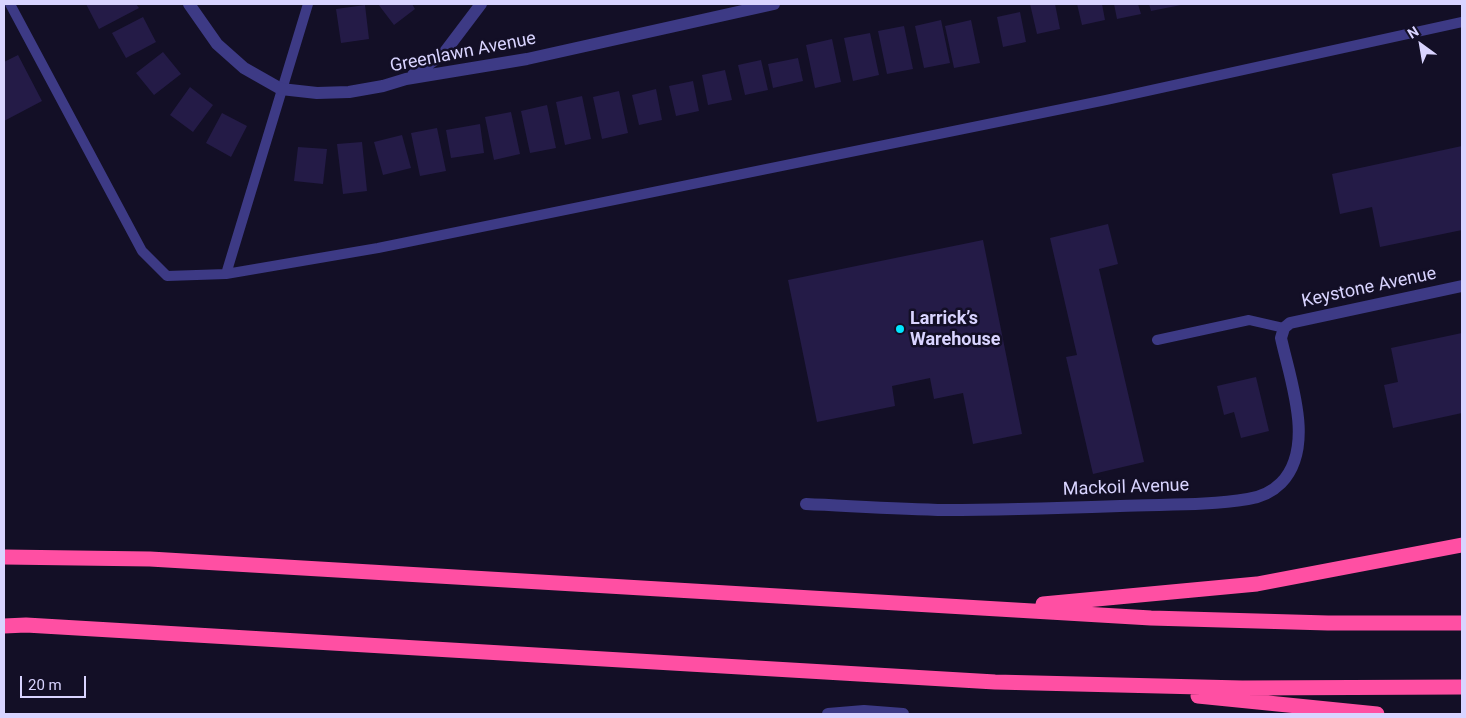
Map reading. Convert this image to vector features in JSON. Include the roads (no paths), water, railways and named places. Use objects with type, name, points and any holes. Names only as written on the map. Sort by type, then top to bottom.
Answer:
[{"type":"highway","points":[[996,609],[1257,584],[1462,545]]},
{"type":"highway","points":[[4,557],[150,559],[1171,619],[1328,623],[1462,623]]},
{"type":"highway","points":[[4,626],[26,625],[995,682],[1242,688],[1462,687]]},
{"type":"highway","points":[[1072,684],[1377,714]]},
{"type":"street","name":"Greenlawn Avenue","points":[[189,4],[217,44],[244,68],[282,89],[317,93],[348,92],[383,86],[406,79],[527,59],[774,4]]},
{"type":"street","points":[[406,79],[426,68],[444,53],[481,4]]},
{"type":"street","name":"Keystone Avenue","points":[[1284,328],[1290,323],[1317,316],[1462,286]]},
{"type":"street","name":"Mackoil Avenue","points":[[806,504],[945,510],[1018,509],[1178,504],[1248,499],[1264,495],[1282,482],[1294,462],[1299,444],[1299,426],[1281,338],[1284,328]]},
{"type":"street","points":[[828,714],[864,711],[903,714]]},
{"type":"lane","points":[[10,4],[142,251],[167,276],[226,274],[378,248],[1077,106],[1462,22]]},
{"type":"lane","points":[[226,274],[308,4]]},
{"type":"lane","points":[[1157,340],[1249,320],[1284,328]]},
{"type":"place","name":"Larrick’s Warehouse","points":[[900,329]]}]
